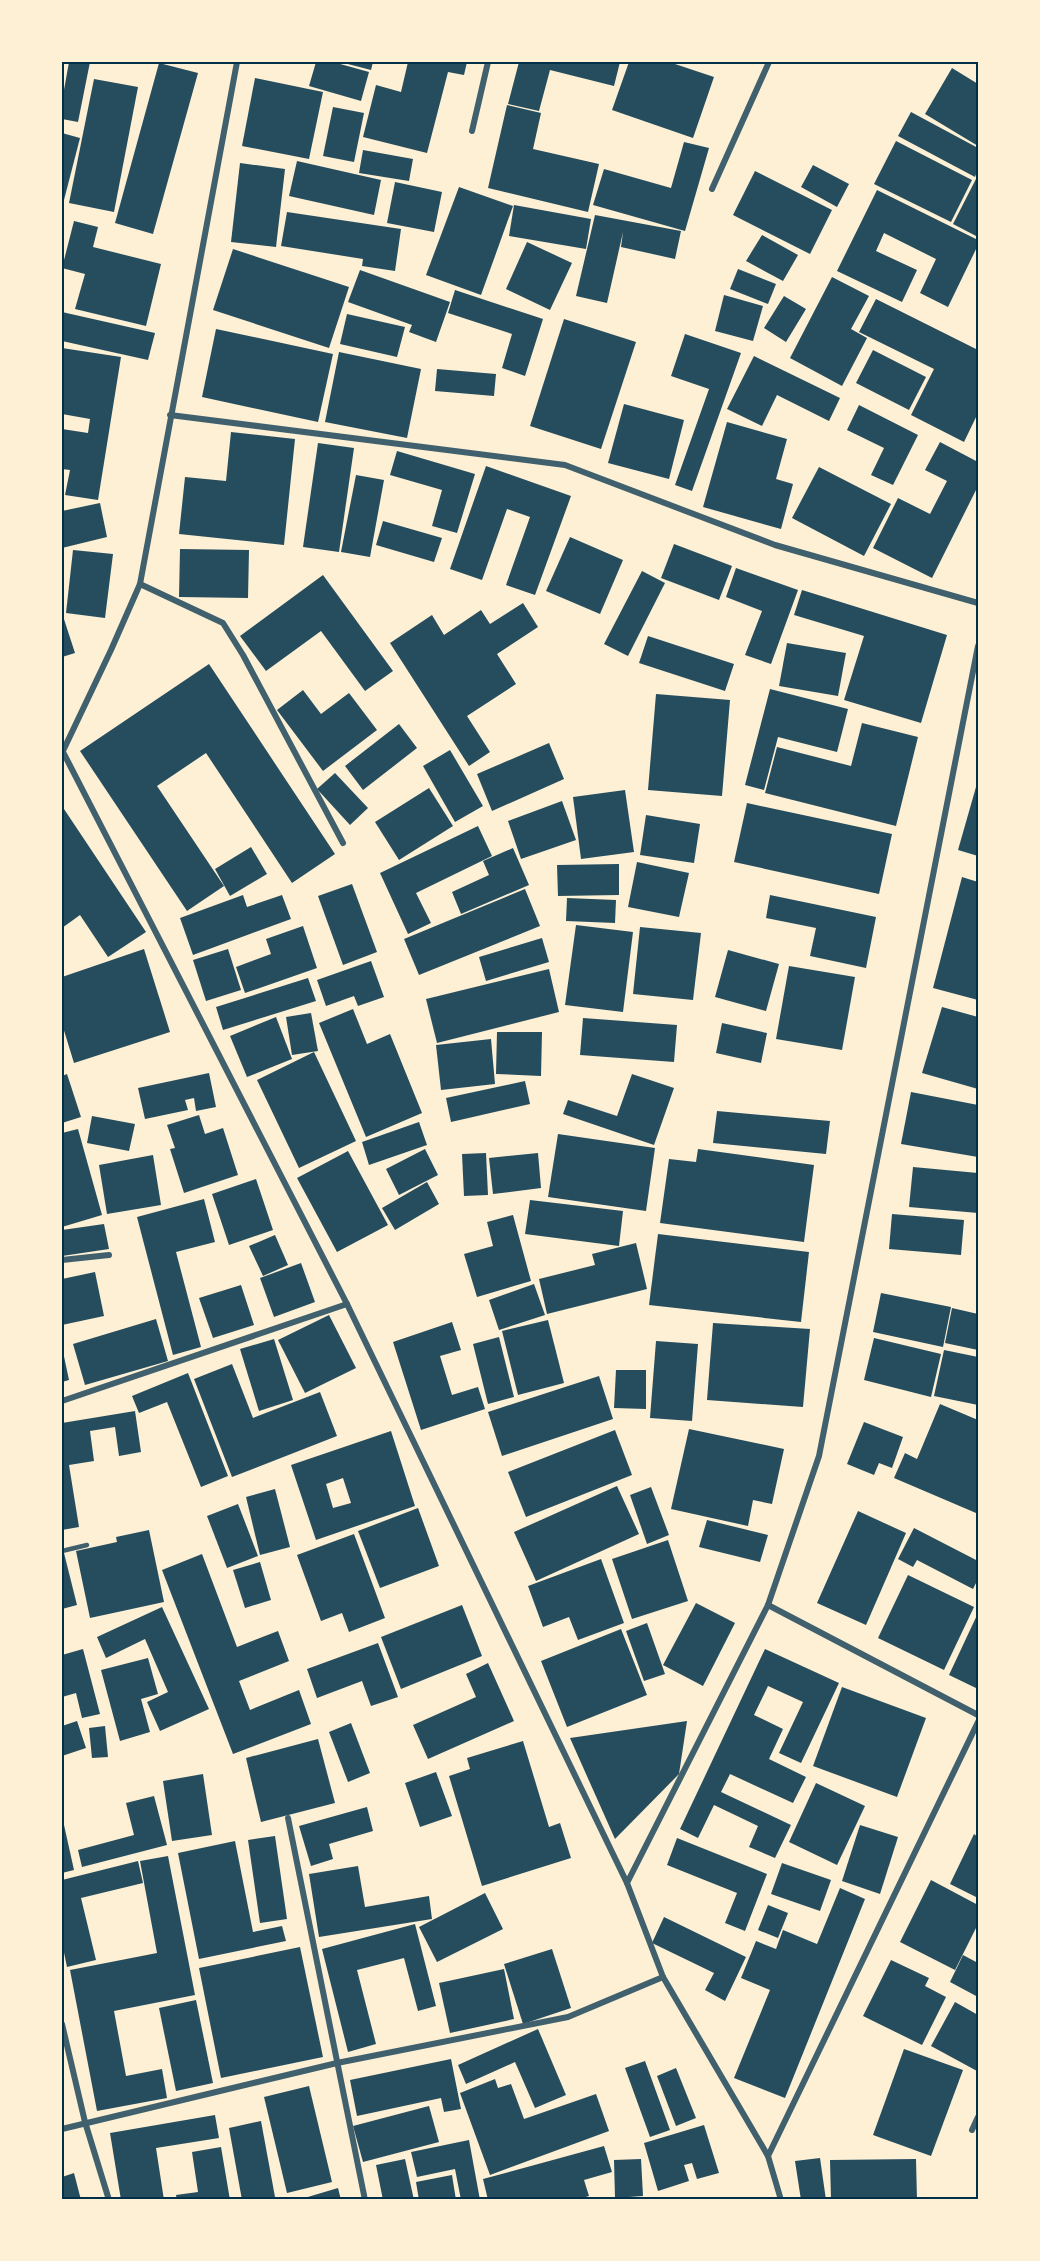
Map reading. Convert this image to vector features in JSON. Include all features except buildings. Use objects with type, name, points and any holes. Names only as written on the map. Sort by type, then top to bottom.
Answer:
[{"type":"street","points":[[237,62],[140,584],[62,752],[347,1304],[627,1883],[663,1977],[768,2156],[781,2199]]},
{"type":"street","points":[[472,131],[488,62]]},
{"type":"street","points":[[712,189],[769,62]]},
{"type":"street","points":[[170,415],[564,465],[775,545],[978,603]]},
{"type":"street","points":[[140,584],[223,622],[343,843]]},
{"type":"street","points":[[627,1883],[768,1605],[819,1456],[978,646]]},
{"type":"street","points":[[62,1260],[109,1255]]},
{"type":"street","points":[[62,1401],[347,1304]]},
{"type":"street","points":[[768,1605],[978,1715]]},
{"type":"street","points":[[768,2156],[978,1722]]},
{"type":"street","points":[[288,1818],[365,2199]]},
{"type":"street","points":[[62,2128],[337,2063],[568,2017],[663,1977]]},
{"type":"street","points":[[62,2024],[85,2122],[109,2199]]},
{"type":"street","points":[[972,2130],[978,2117]]},
{"type":"lane","points":[[62,1551],[87,1545]]}]
